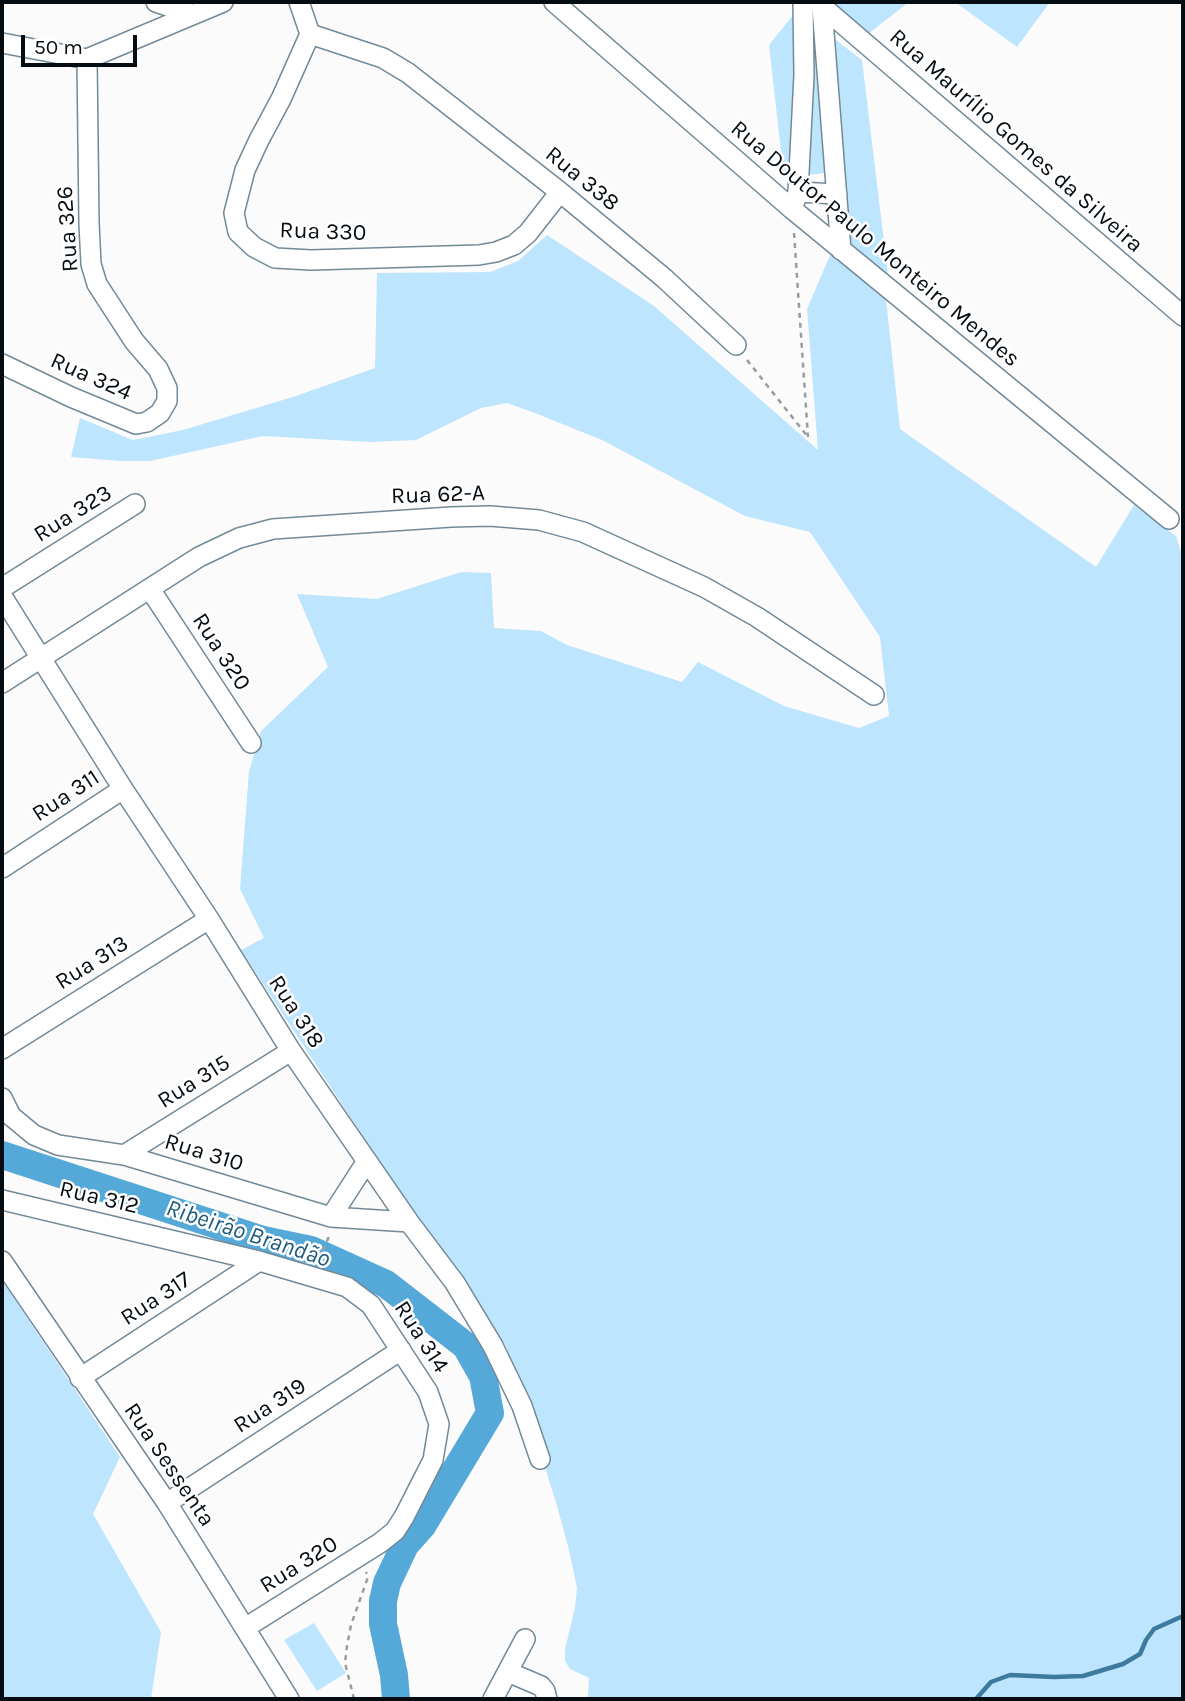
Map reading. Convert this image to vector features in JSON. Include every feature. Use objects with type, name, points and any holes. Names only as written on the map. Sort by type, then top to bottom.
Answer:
[{"type":"street","points":[[156,2],[191,14]]},
{"type":"street","points":[[2,43],[87,59],[223,2]]},
{"type":"street","points":[[299,2],[310,34]]},
{"type":"street","name":"Rua Doutor Paulo Monteiro Mendes","points":[[554,2],[795,200],[841,250],[1169,519]]},
{"type":"street","points":[[803,2],[804,75],[795,200],[837,194]]},
{"type":"street","points":[[820,4],[841,250]]},
{"type":"street","name":"Rua Maurílio Gomes da Silveira","points":[[820,4],[1183,316]]},
{"type":"street","name":"Rua 338","points":[[310,34],[383,58],[408,73],[560,192],[664,278],[736,345]]},
{"type":"street","name":"Rua 330","points":[[310,34],[245,170],[234,213],[239,232],[254,247],[275,258],[311,260],[488,253],[514,245],[528,233],[560,192]]},
{"type":"street","name":"Rua 326","points":[[87,59],[89,223],[96,284],[134,341],[158,369],[167,388],[167,401],[160,414]]},
{"type":"street","name":"Rua 324","points":[[2,364],[95,408],[136,424],[147,422],[160,414]]},
{"type":"street","name":"Rua 323","points":[[2,588],[135,504]]},
{"type":"street","name":"Rua 62-A","points":[[2,682],[199,557],[239,538],[273,529],[489,516],[539,520],[583,532],[705,587],[757,617],[874,695]]},
{"type":"street","name":"Rua 320","points":[[150,589],[251,743]]},
{"type":"street","name":"Rua 318","points":[[2,596],[291,1051],[409,1222],[455,1283],[493,1346],[522,1406],[540,1459]]},
{"type":"street","name":"Rua 311","points":[[2,868],[123,789]]},
{"type":"street","name":"Rua 313","points":[[2,1049],[209,919]]},
{"type":"street","name":"Rua 315","points":[[124,1155],[291,1051]]},
{"type":"street","name":"Rua 310","points":[[2,1098],[11,1115],[34,1135],[58,1145],[124,1155],[331,1224],[409,1222]]},
{"type":"street","points":[[331,1224],[368,1161]]},
{"type":"street","name":"Rua 312","points":[[2,1200],[259,1261],[347,1287]]},
{"type":"street","name":"Rua Sessenta","points":[[2,1261],[167,1503],[289,1699]]},
{"type":"street","name":"Rua 317","points":[[80,1378],[259,1261]]},
{"type":"street","name":"Rua 314","points":[[347,1287],[371,1305],[428,1392],[439,1424],[433,1460],[404,1517],[394,1531],[380,1543]]},
{"type":"street","name":"Rua 319","points":[[167,1503],[401,1350]]},
{"type":"street","name":"Rua 320","points":[[245,1628],[380,1543]]},
{"type":"street","points":[[493,1699],[525,1639]]},
{"type":"street","points":[[508,1672],[541,1686],[547,1699]]},
{"type":"path","points":[[736,345],[808,437],[795,200]]},
{"type":"path","points":[[320,1257],[331,1224]]},
{"type":"path","points":[[354,1699],[345,1663],[351,1625],[368,1577],[358,1557]]},
{"type":"shaded area","points":[[831,2],[909,2],[868,34]]},
{"type":"shaded area","points":[[955,2],[1050,2],[1017,47]]},
{"type":"shaded area","points":[[797,10],[862,60],[888,275],[844,242],[840,171],[784,178],[769,45]]},
{"type":"shaded area","points":[[547,235],[654,306],[818,450],[807,309],[831,253],[886,299],[900,429],[1096,567],[1134,505],[1176,536],[1183,558],[1183,1699],[587,1699],[589,1678],[570,1669],[565,1661],[577,1588],[569,1550],[506,1346],[392,1181],[241,950],[264,938],[240,889],[249,771],[261,731],[328,667],[297,594],[377,599],[461,572],[491,573],[494,628],[541,631],[567,645],[682,682],[698,662],[784,706],[859,728],[889,716],[880,637],[810,532],[745,516],[602,440],[507,403],[481,408],[416,440],[369,442],[263,436],[150,461],[71,457],[80,418],[133,440],[183,430],[296,396],[375,368],[377,273],[490,272],[518,261]]},
{"type":"shaded area","points":[[2,1280],[120,1457],[93,1514],[161,1632],[151,1699],[2,1699]]},
{"type":"shaded area","points":[[314,1623],[346,1673],[317,1691],[284,1640]]},
{"type":"waterway","name":"Ribeirão Brandão","points":[[2,1155],[263,1240],[311,1250],[386,1284],[466,1346],[483,1376],[490,1413],[422,1526],[405,1545],[387,1583],[383,1601],[383,1624],[394,1675],[396,1699]]},
{"type":"waterway","points":[[976,1699],[991,1682],[1010,1675],[1083,1676],[1123,1664],[1140,1654],[1154,1629],[1183,1616]]}]
